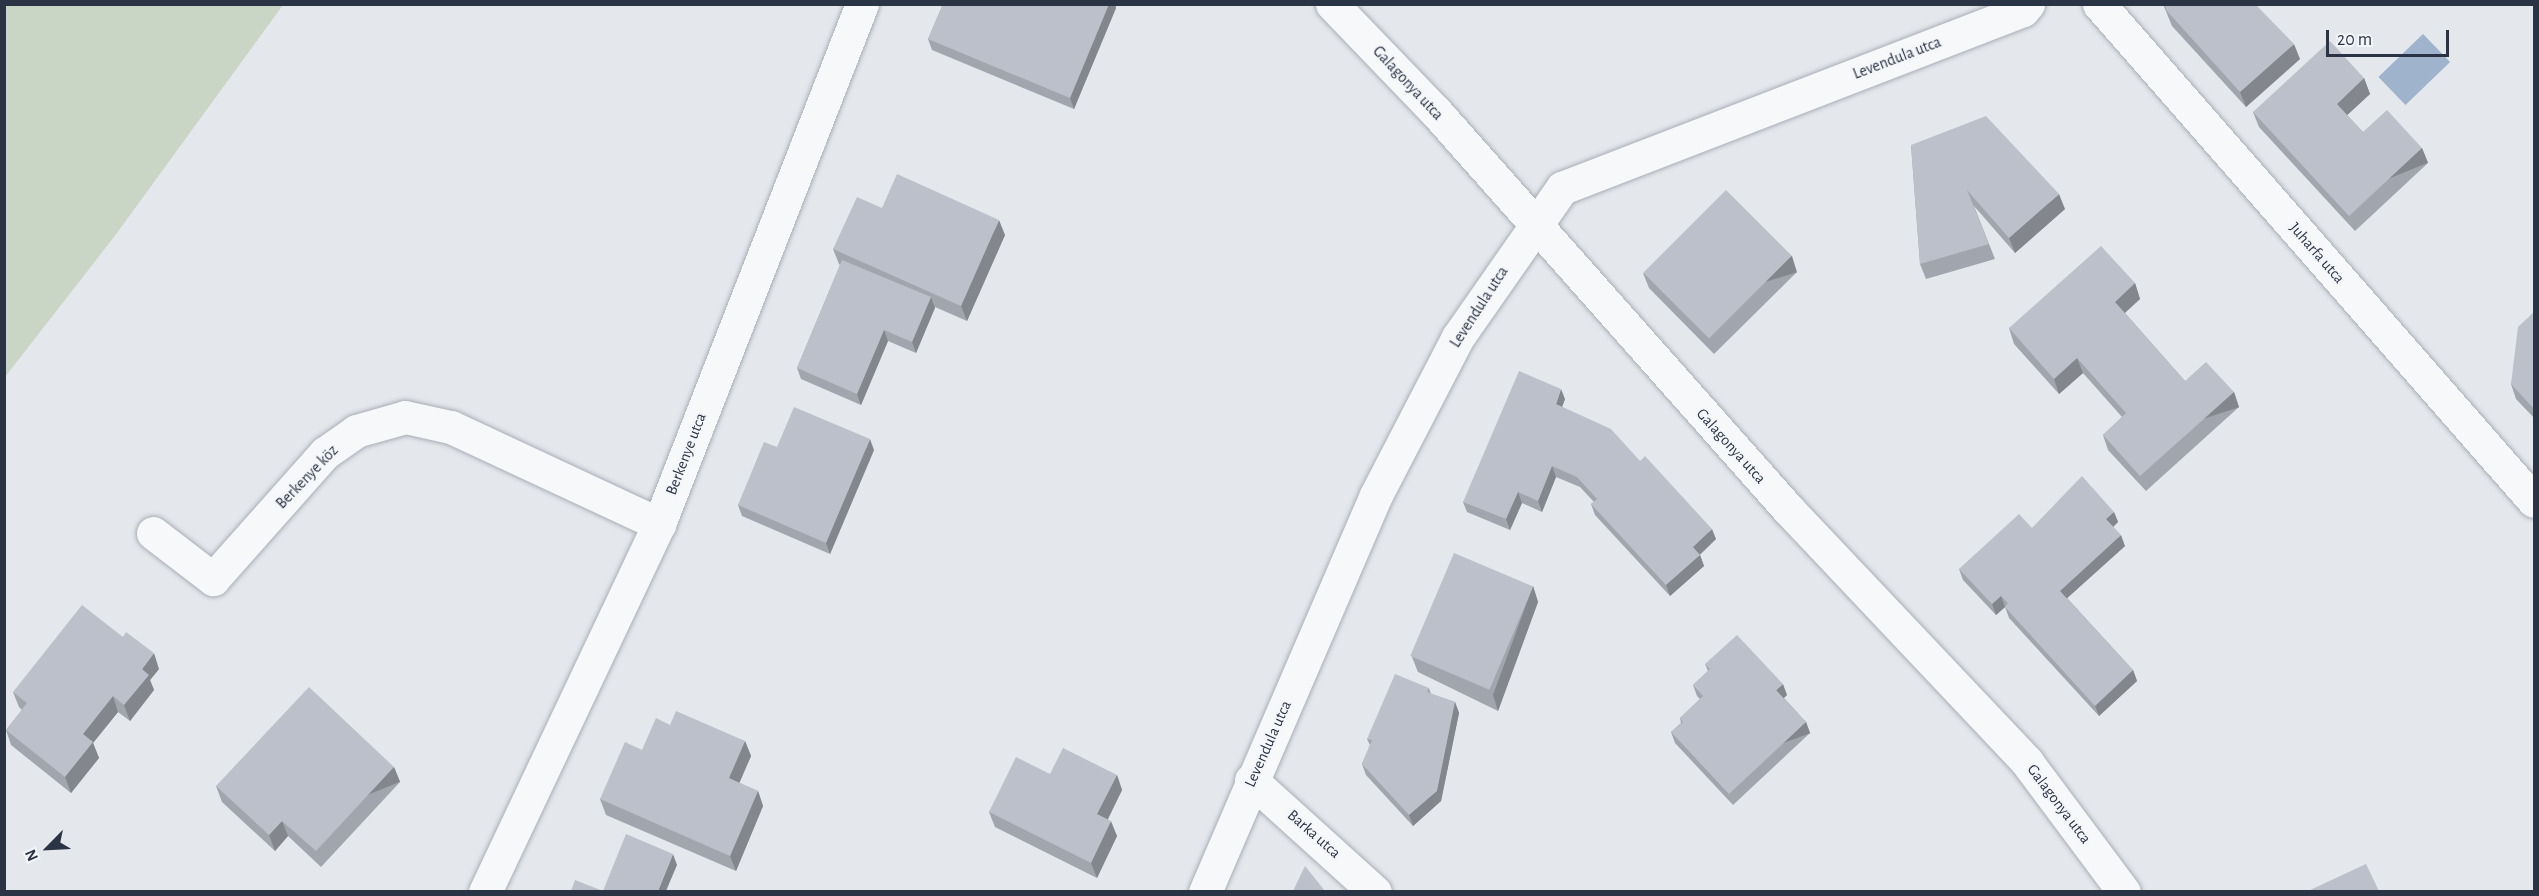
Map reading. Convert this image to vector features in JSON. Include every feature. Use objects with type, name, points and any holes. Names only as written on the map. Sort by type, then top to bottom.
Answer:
[{"type":"street","name":"Berkenye utca","points":[[485,891],[659,524],[862,4]]},
{"type":"street","name":"Galagonya utca","points":[[1332,4],[1436,112],[1788,509],[2027,762],[2124,891]]},
{"type":"street","name":"Levendula utca","points":[[1205,891],[1376,495],[1458,337],[1562,188],[2022,10],[2028,4]]},
{"type":"street","name":"Juharfa utca","points":[[2099,4],[2535,501]]},
{"type":"street","name":"Berkenye köz","points":[[153,533],[213,579],[325,453],[356,431],[405,417],[451,427],[659,524]]},
{"type":"street","name":"Barka utca","points":[[1251,780],[1375,891]]},
{"type":"green space","points":[[5,4],[283,5],[114,237],[5,377]]},
{"type":"water","points":[[2423,34],[2450,62],[2405,105],[2378,77]]},
{"type":"building","points":[[943,4],[1109,4],[1070,98],[928,39]]},
{"type":"building","points":[[2164,4],[2255,4],[2294,44],[2240,92],[2167,11]]},
{"type":"building","points":[[2330,41],[2364,78],[2337,104],[2363,132],[2387,110],[2422,148],[2349,216],[2253,112]]},
{"type":"building","points":[[1986,116],[2059,194],[2009,238],[1967,190],[1989,244],[1920,264],[1911,145]]},
{"type":"building","points":[[897,174],[999,220],[961,306],[833,249],[857,197],[882,208]]},
{"type":"building","points":[[1726,190],[1792,256],[1709,338],[1643,273]]},
{"type":"building","points":[[2101,246],[2135,283],[2115,302],[2185,381],[2206,362],[2234,392],[2140,476],[2103,435],[2126,413],[2077,358],[2054,379],[2009,328]]},
{"type":"building","points":[[842,260],[931,297],[912,342],[884,330],[857,394],[797,368]]},
{"type":"building","points":[[2535,311],[2535,410],[2511,384],[2518,327]]},
{"type":"building","points":[[1519,371],[1561,389],[1556,404],[1611,429],[1640,461],[1645,456],[1712,529],[1693,547],[1700,555],[1666,585],[1591,504],[1597,499],[1577,477],[1552,466],[1538,501],[1518,492],[1506,519],[1463,502]]},
{"type":"building","points":[[794,407],[870,439],[826,543],[738,505],[764,442],[777,447]]},
{"type":"building","points":[[2082,476],[2114,512],[2106,519],[2121,535],[2060,591],[2133,670],[2095,706],[2005,607],[2008,603],[2001,596],[1992,604],[1959,569],[2019,514],[2032,528]]},
{"type":"building","points":[[1454,553],[1533,587],[1489,690],[1410,656]]},
{"type":"building","points":[[82,605],[123,637],[126,632],[154,653],[142,669],[149,675],[124,705],[113,696],[83,734],[93,742],[65,777],[6,730],[27,703],[13,692]]},
{"type":"building","points":[[1737,635],[1783,684],[1776,690],[1806,722],[1729,794],[1671,732],[1683,722],[1680,718],[1703,696],[1693,685],[1710,669],[1705,664]]},
{"type":"building","points":[[1395,674],[1429,688],[1427,692],[1455,702],[1437,791],[1409,815],[1362,764],[1372,740],[1367,739]]},
{"type":"building","points":[[309,687],[394,767],[316,851],[282,821],[269,835],[216,786]]},
{"type":"building","points":[[676,711],[745,741],[729,778],[758,791],[730,856],[600,799],[625,742],[642,750],[656,718],[670,725]]},
{"type":"building","points":[[1063,748],[1117,775],[1097,814],[1111,821],[1091,863],[989,812],[1016,757],[1050,774]]},
{"type":"building","points":[[626,834],[673,854],[658,891],[603,891]]},
{"type":"building","points":[[2366,864],[2379,891],[2308,891]]},
{"type":"building","points":[[1305,866],[1325,891],[1293,891]]},
{"type":"building","points":[[575,880],[603,891],[571,891]]}]
